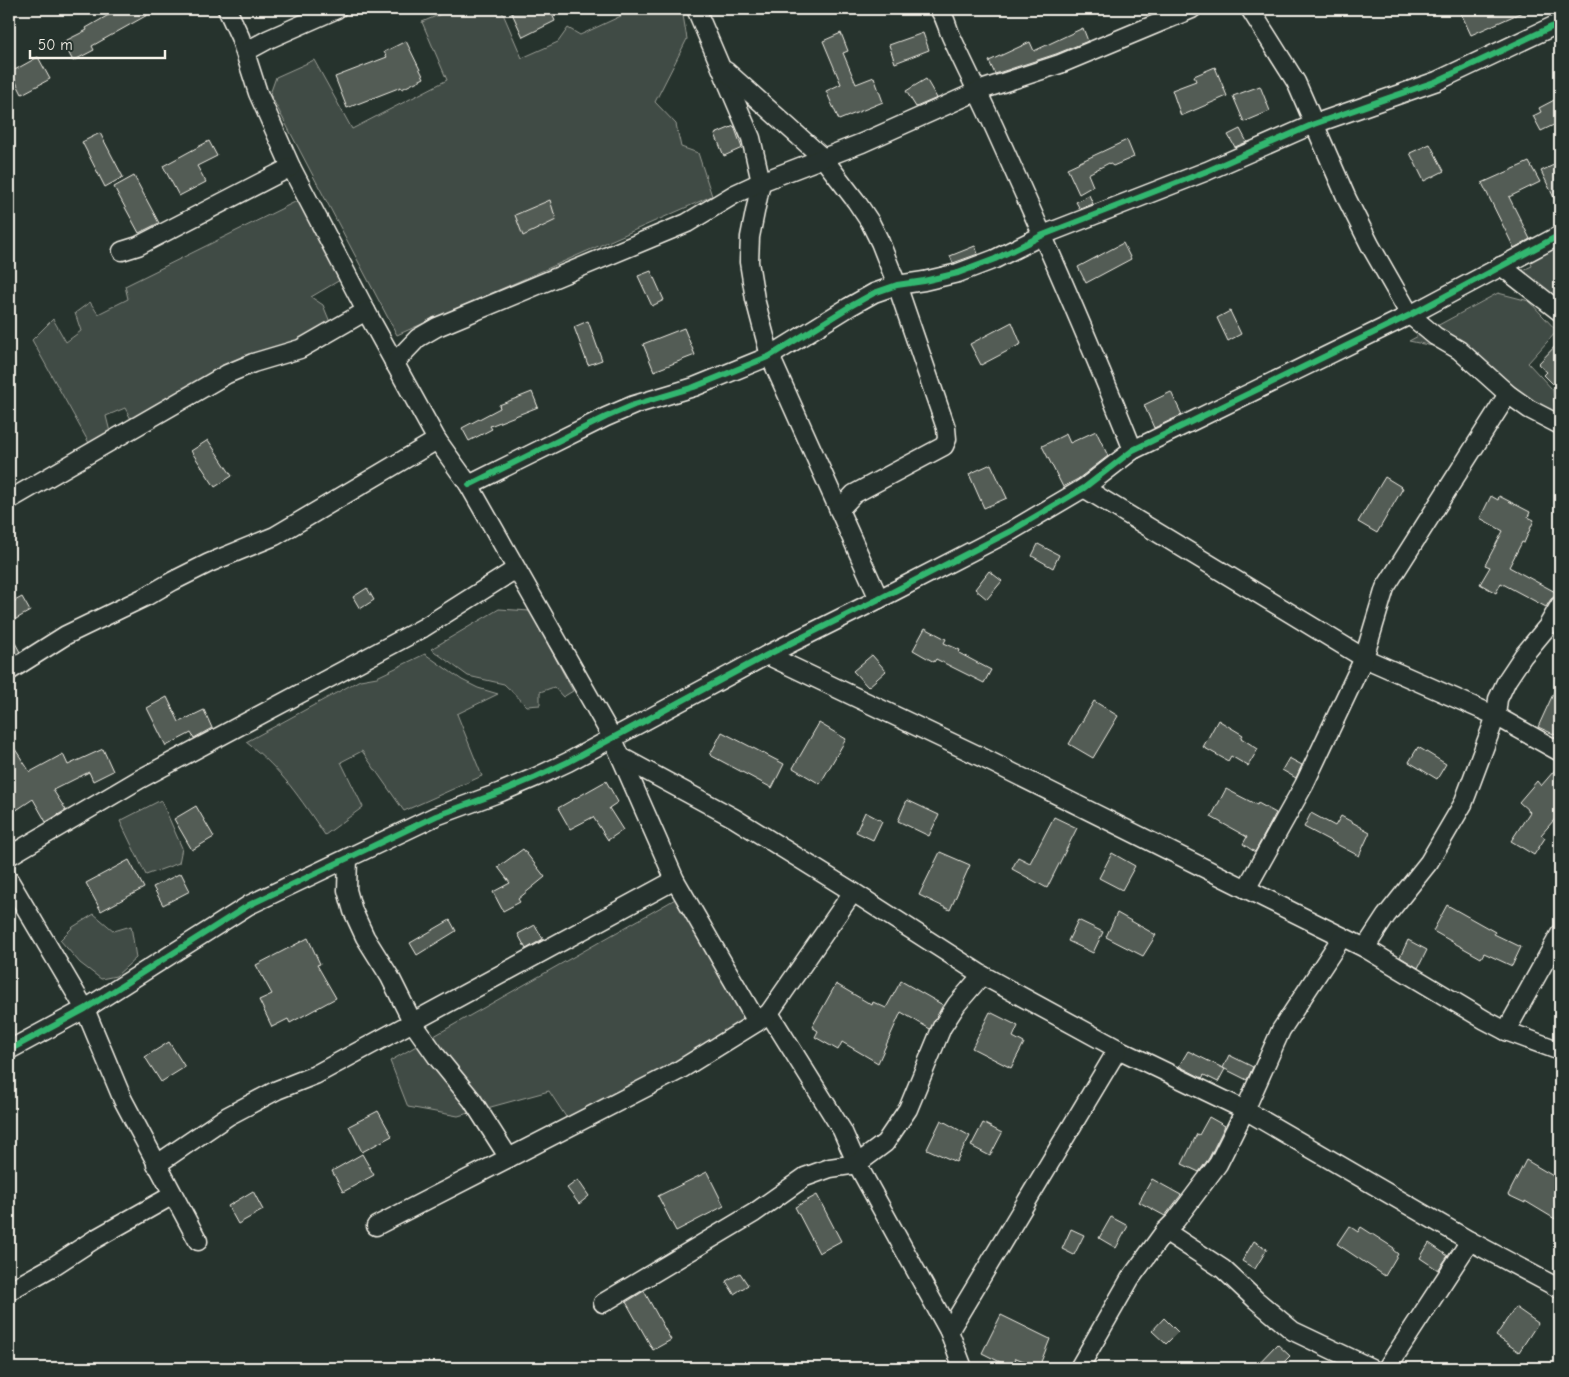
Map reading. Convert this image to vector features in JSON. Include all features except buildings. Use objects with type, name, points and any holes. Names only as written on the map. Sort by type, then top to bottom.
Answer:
[{"type":"street","points":[[227,9],[245,52],[258,93],[292,167],[394,363],[437,440],[469,485],[612,736],[675,880],[763,1018],[842,1130],[857,1164],[948,1331],[964,1368]]},
{"type":"street","points":[[245,52],[268,39],[337,9]]},
{"type":"street","points":[[696,9],[752,138],[761,182],[750,237],[750,262],[754,299],[770,356],[879,600]]},
{"type":"street","points":[[939,9],[946,19],[950,34],[1043,235],[1133,450]]},
{"type":"street","points":[[394,363],[418,338],[437,327],[679,226],[735,194],[761,182],[862,143],[978,91],[1060,64],[1192,9]]},
{"type":"street","points":[[1250,9],[1296,82],[1347,200],[1410,315],[1436,336],[1459,350],[1508,394],[1528,409],[1560,425]]},
{"type":"street","points":[[469,485],[634,405],[694,387],[770,356],[874,293],[958,273],[995,259],[1043,235],[1207,171],[1314,124],[1437,81],[1560,23]]},
{"type":"street","points":[[720,66],[823,158],[870,222],[897,286],[946,428],[947,439],[944,446],[854,494],[840,510]]},
{"type":"street","points":[[122,251],[138,246],[292,167]]},
{"type":"street","points":[[9,1050],[85,1008],[249,905],[436,816],[536,778],[767,655],[879,600],[1011,531],[1084,488],[1133,450],[1410,315],[1560,235]]},
{"type":"street","points":[[1501,266],[1560,312]]},
{"type":"street","points":[[9,500],[227,374],[253,363],[300,350],[366,311]]},
{"type":"street","points":[[1246,889],[1304,785],[1364,658],[1385,588],[1508,394]]},
{"type":"street","points":[[9,671],[66,634],[139,600],[209,563],[275,536],[437,440]]},
{"type":"street","points":[[1084,488],[1364,658],[1496,716],[1560,752]]},
{"type":"street","points":[[9,856],[140,779],[423,628],[516,569]]},
{"type":"street","points":[[1365,948],[1386,916],[1429,862],[1463,804],[1496,716],[1498,699],[1507,680],[1523,656],[1547,627],[1560,605]]},
{"type":"street","points":[[767,655],[975,754],[1365,948],[1506,1031],[1560,1051]]},
{"type":"street","points":[[621,757],[734,818],[854,892],[982,975],[1118,1049],[1246,1110],[1470,1241],[1560,1289]]},
{"type":"street","points":[[348,858],[348,890],[352,911],[365,937],[390,977],[413,1023],[437,1057],[472,1100],[509,1158]]},
{"type":"street","points":[[9,880],[85,1008],[124,1100],[156,1165],[198,1241]]},
{"type":"street","points":[[156,1165],[228,1116],[277,1090],[316,1075],[675,880]]},
{"type":"street","points":[[376,1226],[678,1071],[763,1018],[854,892]]},
{"type":"street","points":[[1506,1031],[1560,934]]},
{"type":"street","points":[[1079,1368],[1130,1279],[1218,1164],[1246,1110],[1281,1030],[1342,937]]},
{"type":"street","points":[[602,1303],[754,1213],[805,1177],[830,1168],[857,1164],[885,1143],[908,1109],[942,1028],[957,1004],[982,975]]},
{"type":"street","points":[[948,1331],[1118,1049]]},
{"type":"street","points":[[9,1291],[173,1195]]},
{"type":"street","points":[[1165,1231],[1223,1269],[1293,1331],[1371,1368]]},
{"type":"street","points":[[1387,1368],[1470,1241]]},
{"type":"shaded area","points":[[453,9],[501,9],[522,58],[558,42],[568,28],[580,35],[621,16],[619,9],[682,9],[687,39],[655,102],[676,124],[681,147],[698,153],[712,196],[397,335],[270,94],[276,77],[314,60],[352,129],[447,80],[422,22]]},
{"type":"shaded area","points":[[299,200],[340,280],[311,297],[323,305],[332,327],[132,421],[125,408],[106,416],[110,432],[89,443],[32,340],[53,319],[66,342],[81,331],[75,313],[90,302],[98,314],[128,299],[125,286]]},
{"type":"shaded area","points":[[1560,245],[1560,307],[1521,271],[1532,266],[1530,260]]},
{"type":"shaded area","points":[[1498,293],[1529,301],[1557,331],[1528,363],[1553,390],[1556,427],[1447,349],[1409,341]]},
{"type":"shaded area","points":[[499,609],[530,611],[573,691],[563,697],[554,687],[540,692],[540,705],[527,706],[504,684],[468,676],[431,649]]},
{"type":"shaded area","points":[[425,654],[462,680],[478,688],[498,694],[457,714],[482,776],[404,811],[362,751],[341,762],[363,807],[325,835],[299,797],[280,774],[246,742],[360,680],[377,677]]},
{"type":"shaded area","points":[[161,800],[182,848],[179,863],[146,875],[120,821]]},
{"type":"shaded area","points":[[677,898],[753,1021],[570,1123],[549,1091],[458,1116],[408,1107],[390,1061]]},
{"type":"shaded area","points":[[94,914],[114,931],[131,926],[136,958],[116,976],[101,979],[80,963],[60,940],[73,927]]},
{"type":"cycle path","points":[[469,485],[606,417],[634,405],[694,387],[770,356],[874,293],[897,285],[958,273],[995,259],[1043,235],[1207,171],[1314,124],[1437,81],[1560,23]]},
{"type":"cycle path","points":[[9,1050],[85,1009],[249,905],[436,816],[501,792],[568,762],[767,655],[1011,531],[1084,488],[1133,450],[1410,315],[1560,235]]}]
